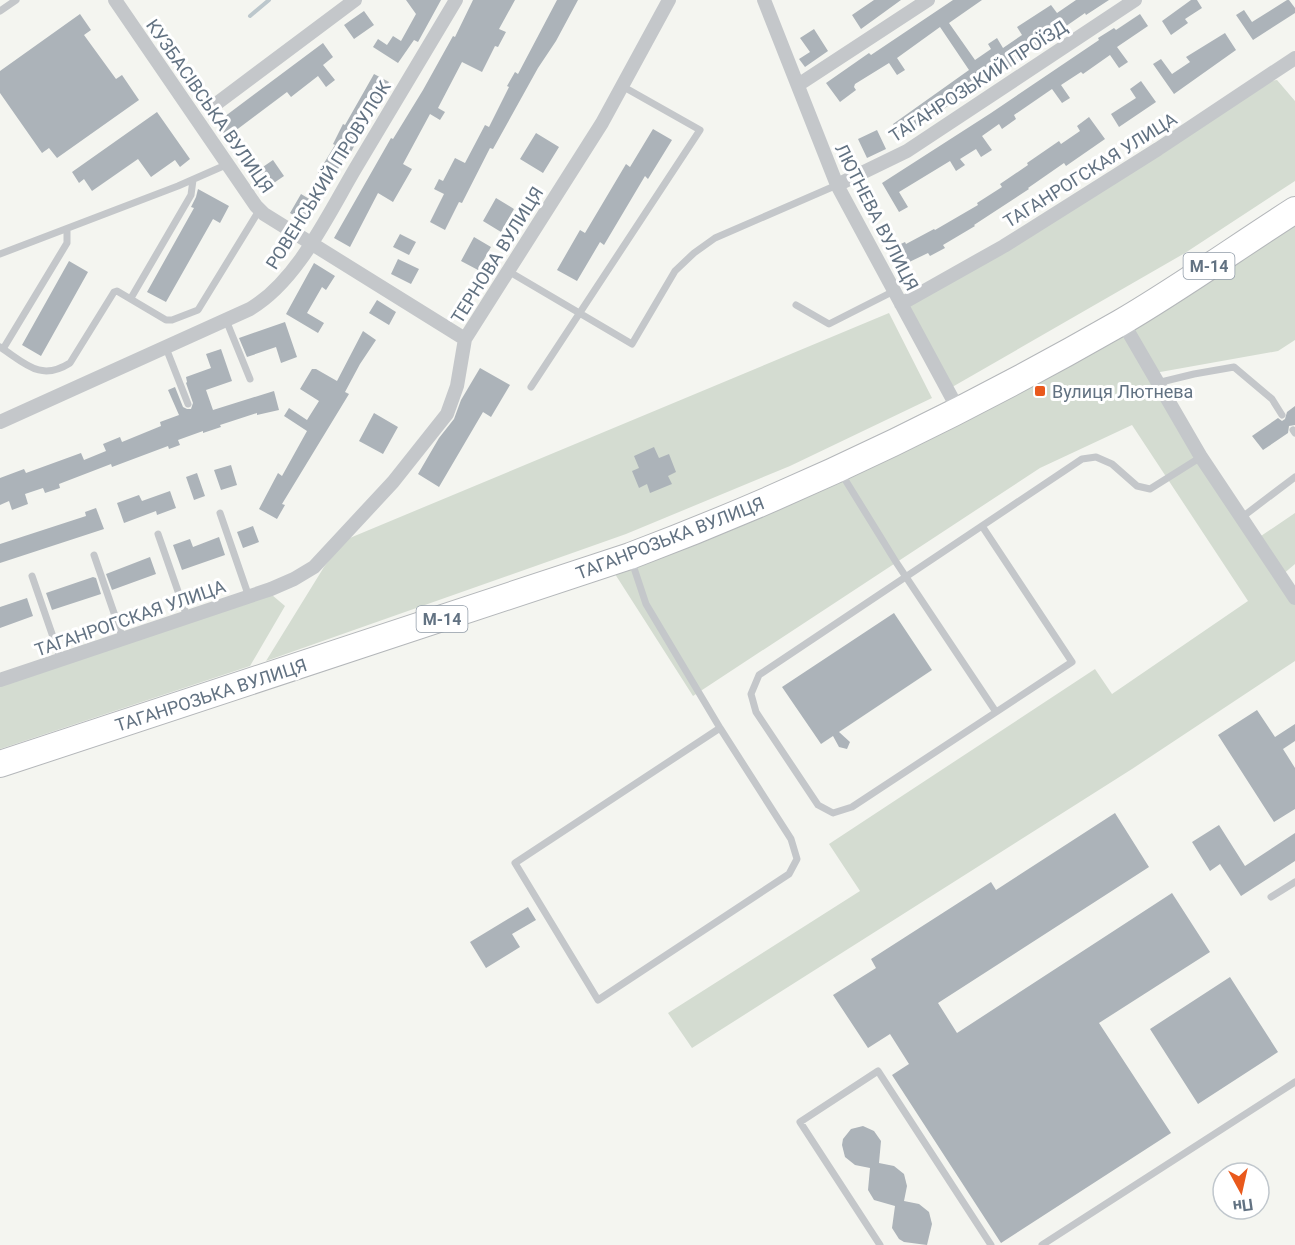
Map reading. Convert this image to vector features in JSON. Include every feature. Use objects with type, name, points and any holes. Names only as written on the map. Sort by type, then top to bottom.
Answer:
[{"type":"highway","name":"ТАГАНРОЗЬКА ВУЛИЦЯ","points":[[0,764],[630,556],[729,518],[959,411],[1029,374],[1122,321],[1295,210]]},
{"type":"street","name":"КУЗБАСІВСЬКА ВУЛИЦЯ","points":[[115,0],[260,209],[465,339]]},
{"type":"street","points":[[216,104],[355,0]]},
{"type":"street","name":"РОВЕНСЬКИЙ ПРОВУЛОК","points":[[0,422],[250,309],[274,292],[311,243],[456,0]]},
{"type":"street","name":"ЛЮТНЕВА ВУЛИЦЯ","points":[[764,0],[837,185],[959,411]]},
{"type":"street","points":[[798,85],[928,0]]},
{"type":"street","name":"ТАГАНРОЗЬКИЙ ПРОЇЗД","points":[[837,185],[907,151],[1135,0]]},
{"type":"street","name":"ТЕРНОВА ВУЛИЦЯ","points":[[271,589],[314,567],[350,530],[447,414],[457,386],[465,339],[602,123],[664,2]]},
{"type":"street","name":"ТАГАНРОГСКАЯ УЛИЦА","points":[[901,304],[1004,246],[1158,149],[1295,58]]},
{"type":"street","points":[[1122,321],[1201,457],[1295,598]]},
{"type":"street","name":"ТАГАНРОГСКАЯ УЛИЦА","points":[[0,680],[271,589]]},
{"type":"lane","points":[[0,11],[16,0]]},
{"type":"lane","points":[[531,387],[700,130],[622,86]]},
{"type":"lane","points":[[0,254],[193,180],[228,164]]},
{"type":"lane","points":[[131,298],[191,195],[193,180]]},
{"type":"lane","points":[[508,271],[632,344],[675,271],[693,253],[715,238],[837,185]]},
{"type":"lane","points":[[67,229],[67,243],[2,348],[39,372],[57,370],[70,363],[114,292],[120,292],[166,320],[198,310],[260,209]]},
{"type":"lane","points":[[796,305],[829,324],[894,291]]},
{"type":"lane","points":[[226,320],[250,379]]},
{"type":"lane","points":[[166,348],[188,404]]},
{"type":"lane","points":[[1157,383],[1234,367],[1272,399],[1282,415]]},
{"type":"lane","points":[[982,526],[1072,662],[852,807],[833,813],[818,805],[756,712],[751,694],[759,675],[1082,459],[1096,457],[1104,460],[1112,464],[1137,486],[1150,489],[1201,457]]},
{"type":"lane","points":[[838,469],[906,577],[996,712]]},
{"type":"lane","points":[[1241,518],[1295,477]]},
{"type":"lane","points":[[220,513],[249,597]]},
{"type":"lane","points":[[158,534],[187,617]]},
{"type":"lane","points":[[94,555],[123,639]]},
{"type":"lane","points":[[630,556],[646,604],[720,728],[791,839],[796,859],[789,874],[598,1000],[514,863],[720,728]]},
{"type":"lane","points":[[32,576],[61,660]]},
{"type":"lane","points":[[1271,897],[1295,882]]},
{"type":"lane","points":[[880,1245],[800,1122],[878,1071],[991,1245]]},
{"type":"lane","points":[[1042,1245],[1295,1082]]},
{"type":"shaded area","points":[[1277,80],[1295,101],[1295,181],[1185,253],[947,390],[904,305],[1262,82]]},
{"type":"shaded area","points":[[1295,222],[1295,340],[1278,351],[1149,374],[1258,538],[1295,513],[1295,564],[1282,575],[1295,595],[1295,661],[1132,769],[692,1048],[668,1013],[860,891],[829,844],[1095,669],[1112,694],[1248,601],[1132,425],[1040,468],[693,696],[615,574]]},
{"type":"shaded area","points":[[889,313],[932,398],[790,466],[626,534],[266,661],[324,567],[345,540]]},
{"type":"shaded area","points":[[272,595],[285,606],[250,666],[0,749],[0,686]]},
{"type":"building","points":[[406,0],[441,0],[418,42],[414,40],[398,63],[373,47],[378,39],[387,45],[393,36],[401,41],[416,14]]},
{"type":"building","points":[[473,0],[515,0],[499,29],[506,32],[498,47],[495,46],[482,72],[462,62],[438,108],[445,112],[440,120],[430,114],[403,164],[412,169],[393,202],[378,193],[350,247],[334,238],[391,138],[393,139],[423,90],[453,36],[455,37]]},
{"type":"building","points":[[557,0],[578,0],[493,149],[490,148],[462,203],[459,202],[445,230],[430,222],[444,194],[434,189],[439,179],[443,181],[455,158],[465,163],[485,125],[489,127],[509,87],[507,86],[515,72],[518,74]]},
{"type":"building","points":[[874,0],[901,0],[861,29],[852,15]]},
{"type":"building","points":[[953,0],[982,0],[949,23],[975,60],[991,49],[988,44],[997,38],[1003,48],[1022,35],[1017,27],[1051,5],[1057,13],[1076,0],[1109,0],[1086,15],[1085,13],[1005,71],[1004,68],[902,138],[893,124],[969,70],[940,27],[897,58],[905,70],[897,75],[889,63],[855,84],[856,90],[840,102],[826,83]]},
{"type":"building","points":[[1191,0],[1197,0],[1202,8],[1185,19],[1188,23],[1171,35],[1162,21]]},
{"type":"building","points":[[1287,0],[1295,8],[1295,13],[1253,40],[1236,15],[1244,10],[1252,22]]},
{"type":"building","points":[[364,11],[374,25],[354,39],[344,25]]},
{"type":"building","points":[[80,14],[91,30],[84,35],[116,79],[122,75],[139,100],[57,158],[49,148],[42,153],[0,93],[0,71]]},
{"type":"building","points":[[1140,14],[1148,26],[1117,47],[1128,62],[1119,68],[1110,55],[1083,74],[1081,72],[1061,85],[1070,98],[1062,103],[1052,89],[1014,115],[1016,119],[1002,129],[999,124],[982,136],[992,150],[981,157],[976,149],[960,159],[965,165],[956,171],[950,161],[899,192],[908,207],[899,212],[882,183],[991,113],[1099,40],[1098,38],[1114,28],[1116,30]]},
{"type":"building","points":[[814,29],[828,51],[805,67],[799,59],[810,52],[800,38]]},
{"type":"building","points":[[1225,33],[1236,50],[1174,94],[1153,64],[1161,59],[1172,74],[1190,62],[1186,57]]},
{"type":"building","points":[[323,43],[333,57],[323,65],[335,80],[326,87],[318,76],[291,97],[287,92],[227,137],[216,123]]},
{"type":"building","points":[[374,74],[389,82],[358,132],[361,133],[350,154],[348,152],[331,181],[318,173],[335,145],[333,144],[343,124],[345,125]]},
{"type":"building","points":[[1141,81],[1156,102],[1119,127],[1111,114],[1136,98],[1130,89]]},
{"type":"building","points":[[157,112],[190,159],[180,167],[175,160],[151,177],[138,159],[92,191],[84,179],[79,183],[72,172]]},
{"type":"building","points":[[1089,117],[1105,139],[1066,166],[1064,163],[975,226],[943,245],[945,248],[930,256],[928,253],[899,267],[890,249],[935,230],[978,205],[977,203],[1002,187],[1000,184],[1028,165],[1027,163],[1059,141],[1061,144],[1080,131],[1077,126]]},
{"type":"building","points":[[653,129],[672,140],[648,179],[645,176],[604,245],[600,242],[577,281],[557,270],[580,230],[585,233],[626,164],[630,167]]},
{"type":"building","points":[[877,130],[886,149],[867,158],[858,139]]},
{"type":"building","points":[[536,133],[559,147],[543,173],[520,159]]},
{"type":"building","points":[[273,160],[284,176],[268,187],[257,171]]},
{"type":"building","points":[[198,189],[229,206],[220,223],[213,219],[166,302],[147,292],[194,208],[191,207]]},
{"type":"building","points":[[301,194],[316,203],[305,222],[290,213]]},
{"type":"building","points":[[496,198],[514,209],[501,232],[483,221]]},
{"type":"building","points":[[400,234],[416,242],[409,255],[393,247]]},
{"type":"building","points":[[474,237],[491,247],[478,270],[461,261]]},
{"type":"building","points":[[398,259],[419,269],[411,284],[391,274]]},
{"type":"building","points":[[69,261],[88,272],[41,356],[22,345]]},
{"type":"building","points":[[314,263],[335,276],[326,290],[322,287],[307,313],[324,323],[318,333],[286,314]]},
{"type":"building","points":[[377,300],[396,312],[389,325],[369,313]]},
{"type":"building","points":[[285,322],[297,357],[281,363],[276,347],[247,357],[239,338]]},
{"type":"building","points":[[363,331],[376,340],[345,392],[349,394],[282,504],[285,505],[277,519],[259,509],[278,473],[282,476],[307,431],[284,416],[289,408],[307,420],[319,401],[300,389],[312,369],[337,381]]},
{"type":"building","points":[[221,349],[232,381],[206,390],[213,410],[274,391],[279,410],[257,415],[257,413],[203,433],[203,431],[178,440],[180,445],[169,449],[168,446],[112,467],[111,464],[59,484],[60,488],[45,493],[43,488],[25,494],[28,504],[12,510],[9,501],[0,505],[0,478],[24,469],[26,473],[81,453],[84,460],[106,451],[103,444],[120,437],[122,442],[161,426],[160,422],[179,415],[168,390],[175,387],[183,407],[191,409],[193,403],[186,377],[211,368],[206,354]]},
{"type":"building","points":[[480,368],[510,385],[491,417],[483,412],[439,487],[418,474],[439,438],[454,419],[461,400]]},
{"type":"building","points":[[1295,406],[1295,425],[1289,426],[1288,433],[1263,450],[1252,436],[1278,418],[1282,421],[1285,419],[1287,412]]},
{"type":"building","points":[[374,413],[398,427],[383,454],[359,441]]},
{"type":"building","points":[[654,447],[659,458],[669,454],[676,472],[668,476],[672,484],[650,493],[647,484],[639,488],[632,471],[639,468],[634,456]]},
{"type":"building","points":[[231,465],[237,485],[221,490],[214,470]]},
{"type":"building","points":[[197,473],[205,496],[194,500],[186,477]]},
{"type":"building","points":[[170,491],[176,508],[157,515],[156,511],[124,523],[117,503],[139,495],[142,501]]},
{"type":"building","points":[[96,508],[104,529],[0,563],[0,544],[86,516],[85,512]]},
{"type":"building","points":[[253,526],[259,542],[243,548],[237,532]]},
{"type":"building","points":[[219,537],[225,555],[182,570],[173,545],[190,539],[193,547]]},
{"type":"building","points":[[150,557],[156,574],[112,590],[106,574]]},
{"type":"building","points":[[93,577],[96,578],[101,594],[52,610],[46,593]]},
{"type":"building","points":[[27,598],[33,616],[0,628],[0,607]]},
{"type":"building","points":[[894,613],[932,670],[839,732],[850,742],[847,749],[839,747],[833,736],[821,744],[782,687]]},
{"type":"building","points":[[1257,710],[1275,737],[1295,724],[1295,741],[1283,749],[1295,768],[1295,809],[1274,822],[1218,735]]},
{"type":"building","points":[[1115,813],[1149,867],[938,1003],[957,1033],[1172,893],[1210,952],[1099,1023],[1171,1133],[1001,1243],[892,1075],[909,1064],[890,1034],[868,1048],[833,995],[876,968],[871,959],[991,882],[996,890]]},
{"type":"building","points":[[1219,825],[1245,866],[1295,833],[1295,861],[1241,896],[1220,864],[1210,871],[1192,842]]},
{"type":"building","points":[[528,907],[536,920],[512,934],[520,947],[486,968],[470,942]]},
{"type":"building","points":[[1230,977],[1278,1052],[1198,1104],[1150,1029]]},
{"type":"building","points":[[863,1126],[874,1131],[881,1141],[879,1163],[894,1166],[904,1174],[907,1186],[904,1201],[919,1204],[929,1212],[932,1224],[927,1245],[904,1242],[899,1239],[892,1228],[895,1206],[874,1200],[868,1190],[870,1168],[855,1165],[845,1157],[843,1139],[851,1129]]},
{"type":"waterway","points":[[250,16],[269,0]]},
{"type":"place","name":"Вулиця Лютнева","points":[[1040,391]]}]
